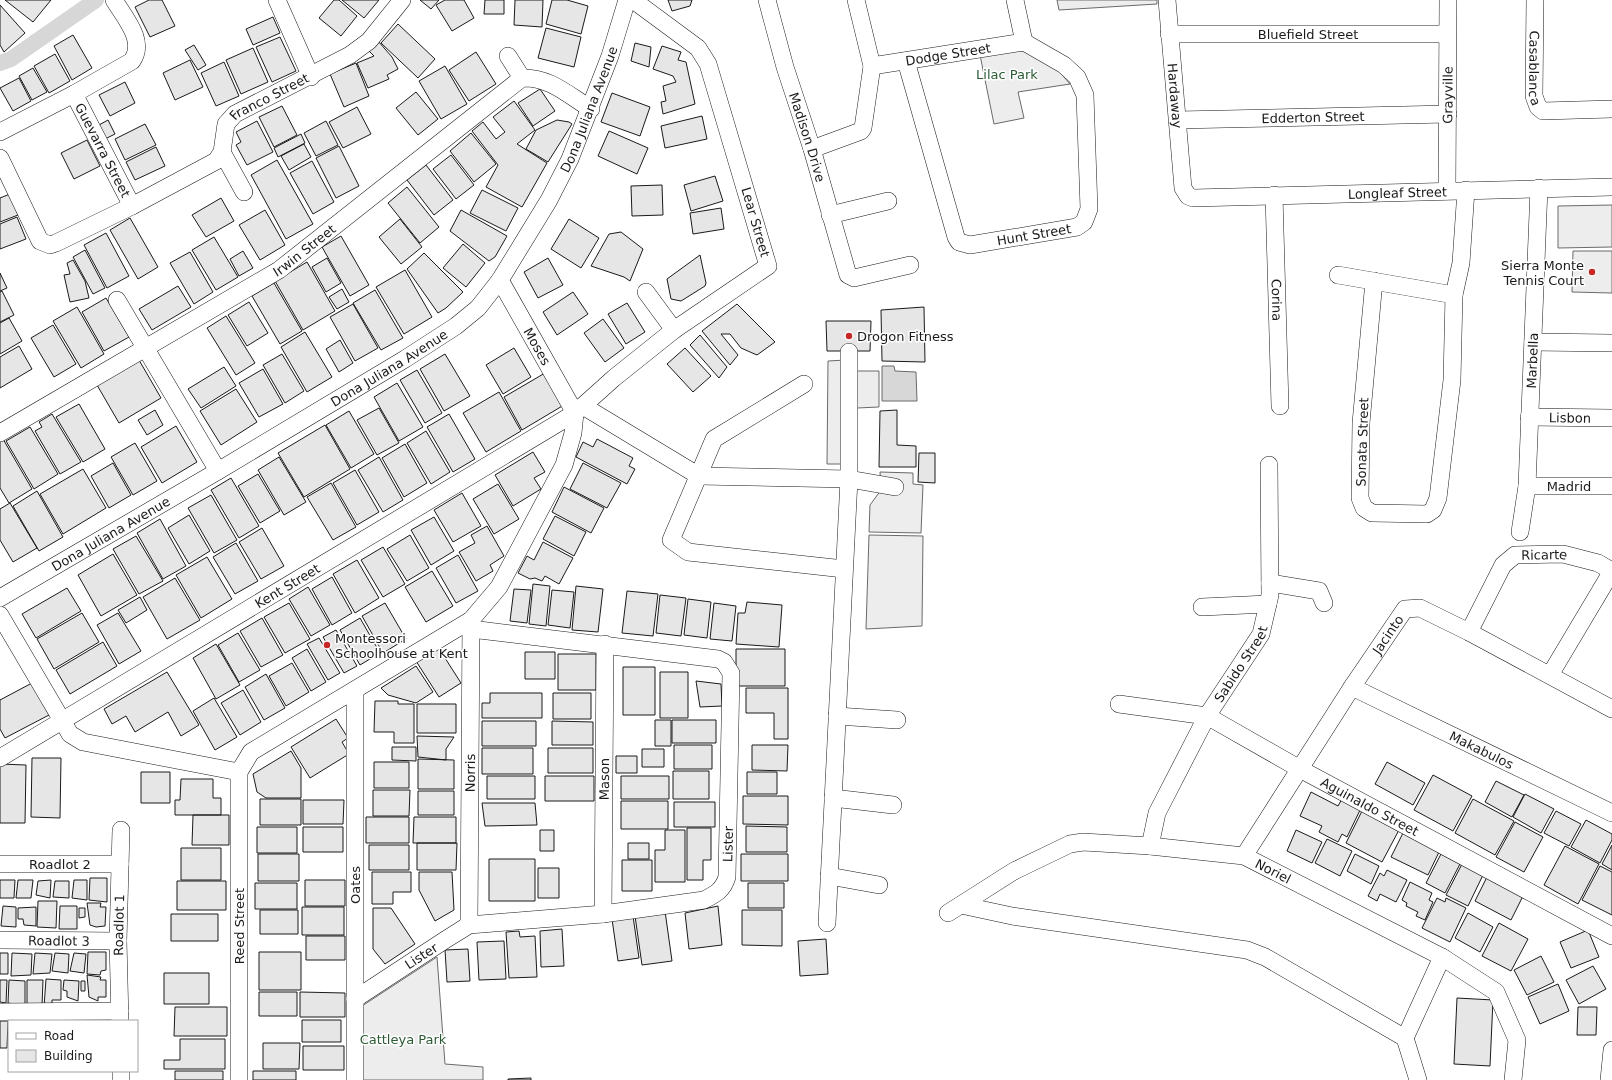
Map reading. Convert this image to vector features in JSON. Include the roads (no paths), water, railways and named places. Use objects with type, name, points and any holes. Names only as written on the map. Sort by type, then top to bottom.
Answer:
[{"type":"street","points":[[277,0],[310,77]]},
{"type":"street","name":"Franco Street","points":[[222,152],[226,124],[235,114],[344,59],[369,41],[402,0]]},
{"type":"street","name":"Dona Juliana Avenue","points":[[0,598],[218,471],[456,326],[478,308],[500,280],[549,200],[570,159],[591,109],[610,56],[627,0]]},
{"type":"street","name":"Lear Street","points":[[579,409],[614,378],[674,330],[768,266],[708,64],[698,48],[633,0]]},
{"type":"street","name":"Madison Drive","points":[[767,0],[785,67],[812,149],[848,275],[854,278],[910,265]]},
{"type":"street","points":[[812,149],[861,131],[864,124],[872,66],[856,0]]},
{"type":"street","points":[[1015,0],[1024,42]]},
{"type":"street","name":"Hardaway","points":[[1167,0],[1184,192]]},
{"type":"street","name":"Grayville","points":[[1447,191],[1448,0]]},
{"type":"street","name":"Casablanca","points":[[1535,0],[1534,96],[1538,107],[1543,111],[1612,109]]},
{"type":"street","name":"Guevarra Street","points":[[0,132],[74,94],[132,61],[136,54],[137,40],[117,4]]},
{"type":"street","name":"Bluefield Street","points":[[1169,34],[1447,34]]},
{"type":"street","name":"Dodge Street","points":[[872,66],[1024,42]]},
{"type":"street","name":"Hunt Street","points":[[906,61],[956,237],[959,242],[970,245],[1077,227],[1084,222],[1089,209],[1085,95],[1077,77],[1064,65],[1024,42]]},
{"type":"street","points":[[508,56],[522,78],[545,80],[591,109]]},
{"type":"street","name":"Irwin Street","points":[[1,429],[146,350],[279,270],[522,78]]},
{"type":"street","name":"Guevarra Street","points":[[74,94],[132,206]]},
{"type":"street","name":"Edderton Street","points":[[1178,120],[1448,114]]},
{"type":"street","points":[[0,158],[40,240],[50,245],[132,206],[216,161],[222,152],[244,192]]},
{"type":"street","name":"Longleaf Street","points":[[1184,192],[1193,198],[1274,194],[1612,187]]},
{"type":"street","name":"Marbella","points":[[1520,532],[1526,486],[1539,188]]},
{"type":"street","name":"Sonata Street","points":[[1374,281],[1361,423],[1360,498],[1364,508],[1372,513],[1427,514],[1433,510],[1438,498],[1452,380],[1454,295],[1460,263],[1466,190]]},
{"type":"street","name":"Corina","points":[[1274,194],[1280,406]]},
{"type":"street","points":[[830,215],[888,201]]},
{"type":"street","points":[[1338,275],[1454,295]]},
{"type":"street","name":"Moses","points":[[500,280],[579,409]]},
{"type":"street","points":[[646,292],[674,330]]},
{"type":"street","points":[[117,300],[218,471]]},
{"type":"street","points":[[1533,342],[1612,343]]},
{"type":"street","points":[[827,922],[849,479],[849,352]]},
{"type":"street","points":[[804,384],[714,439],[671,540],[688,552],[844,569]]},
{"type":"street","points":[[0,615],[70,734],[83,742],[239,772],[251,752],[471,624],[499,587],[564,464],[579,409],[699,476],[849,479],[895,487]]},
{"type":"street","name":"Kent Street","points":[[0,758],[579,409]]},
{"type":"street","name":"Lisbon","points":[[1529,417],[1612,418]]},
{"type":"street","name":"Sabido Street","points":[[1150,846],[1157,813],[1207,716],[1261,634],[1268,604],[1270,583],[1269,466]]},
{"type":"street","name":"Madrid","points":[[1526,486],[1612,486]]},
{"type":"street","name":"Ricarte","points":[[1469,632],[1503,565],[1515,555],[1563,554],[1598,563],[1612,571]]},
{"type":"street","points":[[1550,675],[1612,571]]},
{"type":"street","points":[[1270,583],[1319,591],[1321,592],[1324,603]]},
{"type":"street","points":[[1202,607],[1268,604]]},
{"type":"street","name":"Jacinto","points":[[1244,856],[1352,686],[1405,609],[1420,608],[1469,632],[1612,709]]},
{"type":"street","name":"Lister","points":[[355,999],[469,926],[603,914],[704,900],[718,893],[724,886],[727,878],[731,673],[724,662],[718,659],[471,624]]},
{"type":"street","name":"Norris","points":[[469,926],[471,624]]},
{"type":"street","name":"Mason","points":[[603,914],[605,644]]},
{"type":"street","name":"Makabulos","points":[[1352,686],[1612,813]]},
{"type":"street","name":"Oates","points":[[355,691],[355,1080]]},
{"type":"street","name":"Aguinaldo Street","points":[[1119,704],[1207,716],[1300,769],[1612,936]]},
{"type":"street","points":[[837,716],[897,720]]},
{"type":"street","name":"Reed Street","points":[[238,1080],[239,772]]},
{"type":"street","points":[[833,798],[893,805]]},
{"type":"street","name":"Roadlot 1","points":[[120,1016],[118,941],[121,830]]},
{"type":"street","name":"Noriel","points":[[1405,1038],[1265,957],[1247,950],[955,909],[1014,871],[1070,844],[1083,842],[1150,846],[1244,856],[1442,957],[1496,992],[1517,1040],[1513,1080]]},
{"type":"street","name":"Roadlot 2","points":[[0,864],[120,864]]},
{"type":"street","points":[[829,876],[879,885]]},
{"type":"street","name":"Roadlot 3","points":[[0,940],[118,941]]},
{"type":"street","points":[[1418,1080],[1405,1038],[1442,957]]},
{"type":"street","points":[[0,1012],[120,1016]]},
{"type":"street","points":[[1609,1080],[1612,1050]]},
{"type":"waterway","points":[[0,63],[11,59],[96,0]]},
{"type":"place","name":"Sierra Monte Tennis Court","points":[[1592,272]]},
{"type":"place","name":"Drogon Fitness","points":[[849,336]]},
{"type":"place","name":"Montessori Schoolhouse at Kent","points":[[327,645]]},
{"type":"park label","name":"Lilac Park","points":[[1007,74]]},
{"type":"park label","name":"Cattleya Park","points":[[403,1039]]}]
